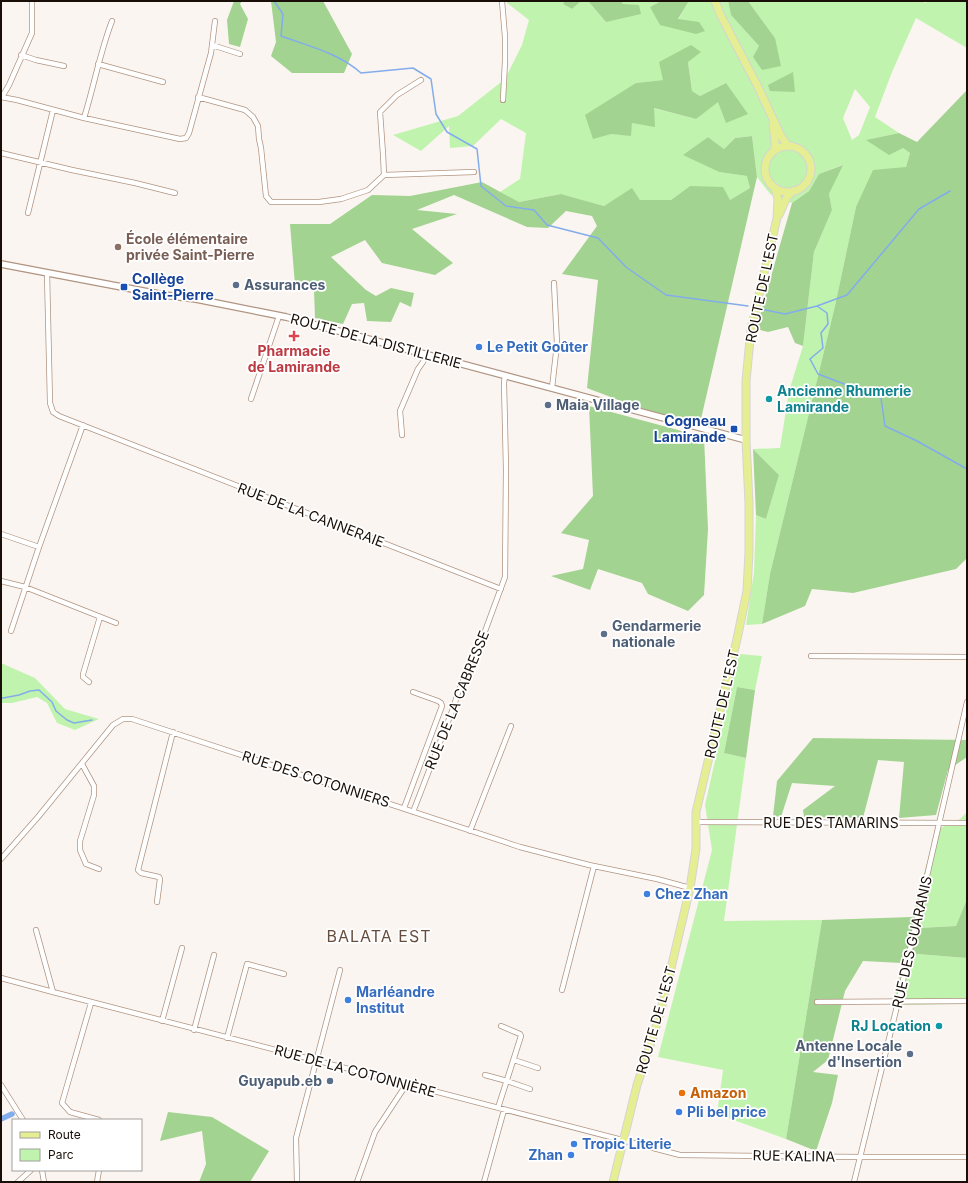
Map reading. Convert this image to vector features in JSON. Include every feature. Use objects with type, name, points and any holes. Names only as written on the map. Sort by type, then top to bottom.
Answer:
[{"type":"main road","points":[[715,1],[720,14],[758,87],[771,117],[788,146]]},
{"type":"main road","points":[[771,117],[775,150]]},
{"type":"main road","points":[[788,146],[794,146],[805,152],[809,157],[812,171],[808,182],[799,189],[793,191],[781,191],[775,188],[767,178],[765,166],[770,154],[775,150],[788,146]]},
{"type":"main road","name":"ROUTE DE L'EST","points":[[613,1182],[637,1085],[663,1002],[690,888],[696,849],[696,812],[747,591],[749,510],[746,440],[746,381],[751,329],[777,218],[778,199],[775,188]]},
{"type":"main road","name":"ROUTE DE L'EST","points":[[777,218],[787,197],[793,191]]},
{"type":"street","points":[[32,1],[32,33],[9,85],[2,97],[84,118],[180,139],[186,138],[189,133],[206,71],[212,45],[215,21]]},
{"type":"street","points":[[502,1],[506,36],[503,100]]},
{"type":"street","points":[[84,118],[98,64],[112,21]]},
{"type":"street","points":[[212,45],[240,54]]},
{"type":"street","points":[[21,55],[64,66]]},
{"type":"street","points":[[98,64],[163,82]]},
{"type":"street","points":[[384,175],[384,154],[380,112],[397,95],[420,80]]},
{"type":"street","points":[[198,97],[245,110],[253,117],[258,126],[266,196],[271,202],[319,202],[341,198],[368,190],[384,175],[474,172]]},
{"type":"street","points":[[28,213],[53,110]]},
{"type":"street","points":[[1,153],[175,193]]},
{"type":"street","name":"ROUTE DE LA DISTILLERIE","points":[[1,264],[164,295],[196,299],[279,316],[427,354],[746,440]]},
{"type":"street","name":"RUE DE LA CANNERAIE","points":[[47,273],[50,403],[53,412],[59,416],[501,589]]},
{"type":"street","points":[[552,388],[557,344],[554,283]]},
{"type":"street","points":[[251,399],[279,316]]},
{"type":"street","points":[[402,435],[400,411],[418,369],[427,354]]},
{"type":"street","points":[[501,589],[506,568],[505,376]]},
{"type":"street","points":[[11,631],[25,587],[83,425]]},
{"type":"street","points":[[1,534],[39,547]]},
{"type":"street","points":[[1,581],[25,587],[116,623]]},
{"type":"street","name":"RUE DE LA CABRESSE","points":[[413,812],[454,706],[459,689],[467,671],[474,661],[501,589]]},
{"type":"street","points":[[89,682],[83,677],[83,674],[100,617]]},
{"type":"street","points":[[811,656],[967,657]]},
{"type":"street","points":[[404,808],[442,706],[438,701],[413,692]]},
{"type":"street","name":"RUE DES GUARANIS","points":[[854,1182],[940,824],[967,702]]},
{"type":"street","name":"RUE DES COTONNIERS","points":[[1,859],[38,817],[113,725],[123,719],[132,719],[520,847],[690,888]]},
{"type":"street","points":[[470,831],[510,726]]},
{"type":"street","points":[[157,902],[159,877],[141,873],[138,870],[173,732]]},
{"type":"street","points":[[82,764],[94,786],[94,795],[80,841],[80,850],[86,864],[99,869]]},
{"type":"street","name":"RUE DES TAMARINS","points":[[695,822],[967,823]]},
{"type":"street","points":[[562,990],[594,866]]},
{"type":"street","points":[[36,930],[53,992]]},
{"type":"street","points":[[162,1021],[182,948]]},
{"type":"street","points":[[194,1030],[214,955]]},
{"type":"street","points":[[227,1038],[247,964],[284,974]]},
{"type":"street","points":[[298,1182],[296,1138],[340,970]]},
{"type":"street","name":"RUE DE LA COTONNIÈRE","points":[[1,978],[194,1030],[623,1141]]},
{"type":"street","points":[[817,1002],[967,1001]]},
{"type":"street","points":[[89,1002],[62,1103],[70,1112],[95,1119]]},
{"type":"street","points":[[498,1108],[521,1036],[520,1034],[501,1026]]},
{"type":"street","points":[[514,1060],[538,1068]]},
{"type":"street","points":[[485,1075],[507,1080],[530,1089]]},
{"type":"street","points":[[1,1085],[22,1119]]},
{"type":"street","points":[[357,1182],[375,1132],[406,1085]]},
{"type":"street","points":[[484,1182],[504,1110]]},
{"type":"street","name":"RUE KALINA","points":[[623,1141],[680,1155],[967,1157]]},
{"type":"street","points":[[18,1182],[30,1171]]},
{"type":"street","points":[[42,1171],[44,1182]]},
{"type":"street","points":[[97,1182],[99,1171]]},
{"type":"green space","points":[[234,1],[242,1],[240,4],[248,19],[240,47],[229,44],[227,20]]},
{"type":"green space","points":[[271,1],[323,1],[352,54],[344,73],[292,73],[271,56],[276,42]]},
{"type":"green space","points":[[507,1],[565,1],[563,4],[572,9],[581,1],[588,1],[606,22],[623,4],[621,1],[661,1],[650,7],[678,20],[689,1],[728,1],[731,15],[759,46],[775,38],[748,1],[775,1],[776,3],[777,1],[924,1],[924,3],[931,1],[967,1],[967,48],[916,18],[892,72],[875,117],[899,133],[867,140],[903,148],[910,153],[906,167],[856,207],[835,306],[770,574],[762,624],[746,625],[754,572],[756,515],[766,519],[779,475],[753,449],[780,448],[789,391],[803,346],[814,252],[832,210],[829,194],[842,165],[819,174],[809,191],[792,203],[770,194],[757,177],[752,136],[735,138],[724,149],[708,137],[684,155],[719,172],[748,176],[750,188],[730,200],[690,186],[671,200],[640,200],[632,189],[604,206],[561,194],[519,202],[500,192],[520,179],[526,133],[501,119],[473,146],[450,148],[449,126],[421,151],[393,135],[458,116],[505,79],[522,45],[529,20],[507,3]],"holes":[[[691,45],[688,62],[692,91],[700,96],[726,83],[696,119],[653,108],[632,123],[630,135],[611,134],[636,83],[663,80]],[[855,89],[870,107],[859,135],[852,140],[843,118]]]},
{"type":"green space","points":[[565,1],[581,1],[572,9],[563,4]]},
{"type":"green space","points":[[588,1],[621,1],[623,4],[639,5],[641,14],[606,22]]},
{"type":"green space","points":[[661,1],[689,1],[678,19],[699,22],[705,31],[696,34],[660,25],[650,7]]},
{"type":"green space","points":[[728,1],[748,1],[775,38],[781,66],[762,70],[753,57],[759,46],[731,15]]},
{"type":"green space","points":[[691,45],[701,52],[688,62],[692,91],[700,96],[726,83],[748,114],[726,123],[718,102],[696,119],[654,108],[655,127],[632,123],[631,136],[611,134],[593,139],[585,115],[636,83],[663,80],[659,62]]},
{"type":"green space","points":[[793,72],[795,92],[770,91],[768,85]]},
{"type":"green space","points":[[967,90],[967,558],[956,569],[853,593],[812,589],[805,606],[762,624],[770,574],[835,306],[856,207],[873,170],[906,167],[910,153],[903,148],[889,155],[866,140],[899,133],[917,142]]},
{"type":"green space","points":[[752,136],[757,177],[701,419],[672,416],[643,409],[587,388],[598,280],[562,274],[597,226],[592,216],[566,211],[548,228],[527,227],[454,195],[417,210],[457,214],[412,229],[453,263],[435,275],[382,263],[365,240],[331,257],[366,290],[376,296],[391,288],[414,293],[411,307],[400,302],[391,322],[367,321],[364,303],[352,304],[343,324],[315,318],[314,290],[295,285],[290,224],[330,224],[372,195],[410,196],[482,182],[519,202],[561,194],[604,206],[632,188],[640,200],[671,200],[690,186],[723,187],[730,200],[750,188],[747,176],[719,172],[683,155],[708,137],[724,149],[735,138]]},
{"type":"green space","points":[[843,165],[829,194],[832,210],[814,252],[803,346],[795,343],[788,327],[768,332],[756,329],[792,203],[809,191],[819,174]]},
{"type":"green space","points":[[589,406],[704,437],[708,529],[704,595],[688,611],[648,594],[642,583],[598,569],[590,590],[551,576],[583,569],[589,540],[561,533],[593,496]]},
{"type":"green space","points":[[753,449],[779,475],[766,519],[756,515]]},
{"type":"green space","points":[[739,654],[762,656],[755,690],[737,687],[724,753],[746,758],[724,921],[822,920],[786,1139],[717,1114],[723,1070],[658,1057],[712,850],[705,805]]},
{"type":"green space","points":[[1,663],[35,678],[65,709],[99,719],[75,730],[57,723],[47,703],[37,697],[12,703],[1,703]]},
{"type":"green space","points":[[737,687],[755,690],[746,758],[724,753]]},
{"type":"green space","points":[[813,738],[967,740],[967,757],[948,770],[936,815],[899,818],[904,762],[878,760],[863,818],[804,817],[803,810],[835,786],[792,783],[781,817],[773,816],[777,781]]},
{"type":"green space","points":[[967,812],[967,899],[956,926],[920,928],[912,917],[936,830],[960,819]]},
{"type":"green space","points":[[967,899],[967,958],[917,954],[902,963],[863,961],[845,991],[828,1060],[813,1072],[838,1075],[832,1103],[816,1151],[786,1139],[822,920],[912,917],[920,928],[956,926]]},
{"type":"green space","points":[[917,954],[967,958],[967,1004],[893,1005],[902,963]]},
{"type":"green space","points":[[168,1112],[212,1117],[269,1151],[250,1182],[199,1182],[206,1164],[202,1131],[160,1141]]},
{"type":"waterway","points":[[274,1],[283,14],[281,36],[333,55],[343,60],[361,73],[413,68],[431,79],[436,114],[447,132],[477,149],[481,186],[506,206],[534,210],[547,225],[598,238],[626,267],[666,295],[748,306]]},
{"type":"waterway","points":[[817,306],[847,295],[919,209],[950,191]]},
{"type":"waterway","points":[[761,309],[785,314],[817,306],[827,313],[828,324],[821,333],[823,348],[810,359],[818,374],[881,398],[885,426],[917,441],[967,469]]},
{"type":"waterway","points":[[1,698],[39,690],[52,702],[56,711],[67,720],[74,723],[92,720]]},
{"type":"waterway","points":[[1,1119],[12,1114]]},
{"type":"place","name":"École élémentaire privée Saint-Pierre","points":[[118,247]]},
{"type":"place","name":"Assurances","points":[[236,285]]},
{"type":"place","name":"Collège Saint-Pierre","points":[[124,287]]},
{"type":"place","name":"Pharmacie de Lamirande","points":[[294,336]]},
{"type":"place","name":"Le Petit Goûter","points":[[479,347]]},
{"type":"place","name":"Ancienne Rhumerie Lamirande","points":[[769,399]]},
{"type":"place","name":"Maia Village","points":[[548,405]]},
{"type":"place","name":"Cogneau Lamirande","points":[[734,429]]},
{"type":"place","name":"Gendarmerie nationale","points":[[604,634]]},
{"type":"place","name":"Chez Zhan","points":[[647,894]]},
{"type":"place","name":"Marléandre Institut","points":[[348,1000]]},
{"type":"place","name":"RJ Location","points":[[939,1026]]},
{"type":"place","name":"Antenne Locale d'Insertion","points":[[910,1054]]},
{"type":"place","name":"Guyapub.eb","points":[[330,1081]]},
{"type":"place","name":"Amazon","points":[[682,1093]]},
{"type":"place","name":"Pli bel price","points":[[679,1112]]},
{"type":"place","name":"Tropic Literie","points":[[574,1144]]},
{"type":"place","name":"Zhan","points":[[571,1155]]},
{"type":"district","name":"BALATA EST","points":[[379,936]]}]
